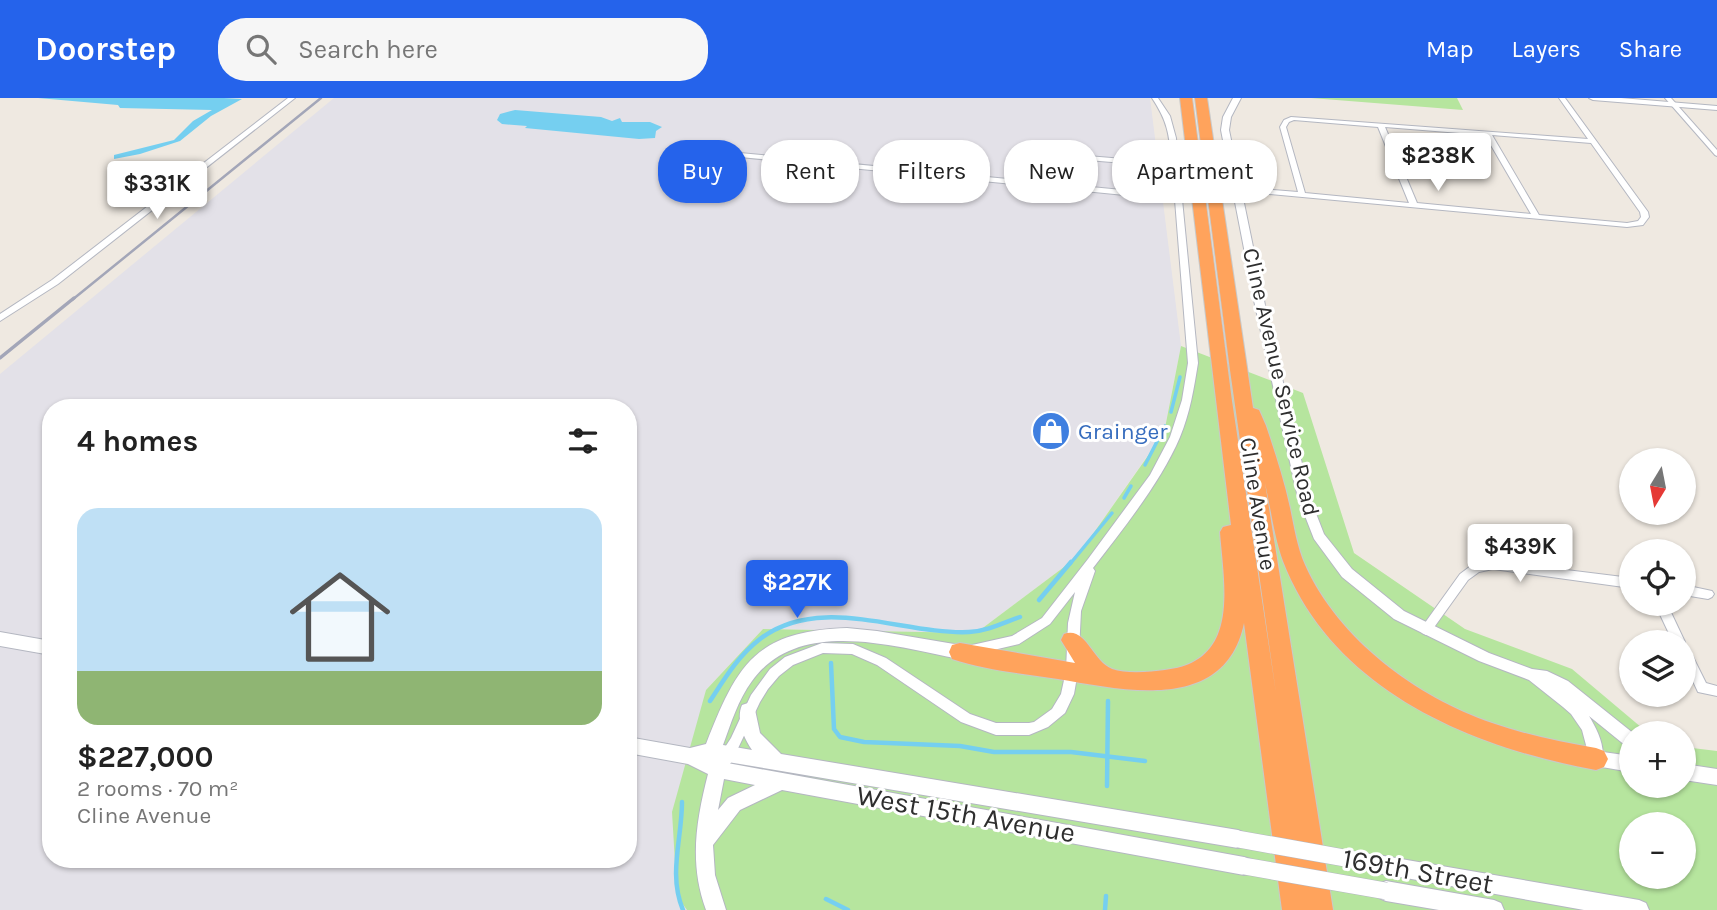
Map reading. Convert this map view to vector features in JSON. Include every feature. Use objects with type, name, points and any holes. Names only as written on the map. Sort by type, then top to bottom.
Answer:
[{"type":"highway","name":"Cline Avenue","points":[[1186,98],[1223,401],[1295,910]]},
{"type":"highway","name":"Cline Avenue","points":[[1200,98],[1238,370],[1320,910]]},
{"type":"highway","points":[[1238,370],[1262,440],[1293,562],[1314,603],[1339,637],[1397,686],[1477,728],[1540,749],[1596,759]]},
{"type":"highway","points":[[960,652],[1143,682],[1176,679],[1207,666],[1221,654],[1230,637],[1234,607],[1223,401]]},
{"type":"highway","points":[[1072,640],[1086,662],[1108,678]]},
{"type":"main road","points":[[716,910],[705,875],[704,843],[707,809],[718,770],[712,751],[748,673],[771,653],[803,637],[841,634],[960,652]]},
{"type":"main road","points":[[0,639],[42,646]]},
{"type":"main road","points":[[748,710],[752,739],[778,762]]},
{"type":"main road","name":"West 15th Avenue","points":[[637,747],[690,756],[718,770],[1244,866]]},
{"type":"main road","name":"West 15th Avenue","points":[[690,756],[712,751],[1238,839]]},
{"type":"main road","points":[[1596,759],[1619,762]]},
{"type":"main road","points":[[1696,774],[1717,777]]},
{"type":"main road","points":[[704,843],[734,804],[782,781]]},
{"type":"main road","name":"169th Street","points":[[1238,839],[1639,910]]},
{"type":"main road","name":"169th Street","points":[[1244,866],[1494,910]]},
{"type":"street","points":[[0,318],[55,282],[292,98]]},
{"type":"street","points":[[1156,98],[1168,121],[1171,140]]},
{"type":"street","name":"Cline Avenue Service Road","points":[[1228,140],[1225,123],[1237,98]]},
{"type":"street","points":[[1277,193],[1627,225],[1644,221],[1644,212],[1562,98]]},
{"type":"street","points":[[1595,98],[1670,101],[1717,107]]},
{"type":"street","points":[[1670,101],[1717,154]]},
{"type":"street","points":[[1302,195],[1283,127],[1290,119],[1304,117],[1592,141]]},
{"type":"street","points":[[1380,124],[1414,205]]},
{"type":"street","points":[[1487,132],[1536,216]]},
{"type":"street","points":[[747,156],[1112,191]]},
{"type":"street","points":[[960,652],[1015,640],[1046,621],[1093,562],[1154,477],[1175,437],[1187,400],[1192,363],[1179,203]]},
{"type":"street","name":"Cline Avenue Service Road","points":[[1241,203],[1260,305],[1310,518],[1325,547],[1347,573],[1381,602],[1426,630],[1532,675],[1576,707],[1594,739],[1596,759]]},
{"type":"street","points":[[718,770],[731,755],[748,710],[770,676],[790,661],[817,650],[842,648],[884,661],[958,715],[979,726],[1015,731],[1040,725],[1059,712],[1066,697],[1075,611],[1093,562]]},
{"type":"street","points":[[1426,630],[1469,571],[1484,566],[1506,566],[1619,581]]},
{"type":"street","points":[[1696,592],[1708,594]]},
{"type":"street","name":"Cline Avenue Service Road","points":[[1532,675],[1548,677],[1563,685],[1619,731]]},
{"type":"street","points":[[1696,676],[1702,688],[1717,691]]},
{"type":"shaded area","points":[[334,98],[1150,98],[1155,140],[1112,140],[1112,203],[1163,203],[1181,346],[1164,432],[1076,558],[976,633],[763,629],[706,690],[677,896],[687,910],[0,910],[0,374]]},
{"type":"green space","points":[[1311,98],[1457,98],[1463,110]]},
{"type":"green space","points":[[1181,346],[1303,393],[1354,553],[1465,629],[1572,669],[1634,721],[1619,721],[1619,798],[1696,798],[1696,748],[1717,751],[1717,910],[687,910],[677,896],[672,812],[706,690],[763,629],[976,633],[1076,558],[1164,433]]},
{"type":"water","points":[[38,98],[242,99],[211,116],[180,141],[114,159],[114,155],[174,140],[193,121],[212,110],[120,108],[118,105]]},
{"type":"water","points":[[515,110],[601,117],[612,121],[620,118],[622,122],[650,122],[662,127],[656,131],[655,138],[639,139],[525,128],[527,126],[502,124],[497,120],[500,114]]},
{"type":"waterway","points":[[1171,412],[1180,377]]},
{"type":"waterway","points":[[1145,465],[1165,426]]},
{"type":"waterway","points":[[1124,498],[1131,486]]},
{"type":"waterway","points":[[1070,564],[1112,513]]},
{"type":"waterway","points":[[1039,600],[1071,562]]},
{"type":"waterway","points":[[710,701],[732,668],[760,639],[784,626],[809,619],[862,619],[969,632],[1020,617]]},
{"type":"waterway","points":[[831,663],[834,729],[840,737],[864,742],[960,746],[994,752],[1071,752],[1107,756]]},
{"type":"waterway","points":[[1107,756],[1108,701]]},
{"type":"waterway","points":[[1107,756],[1107,786]]},
{"type":"waterway","points":[[1107,756],[1145,761]]},
{"type":"waterway","points":[[682,802],[676,870],[683,910]]},
{"type":"waterway","points":[[1105,910],[1106,896]]},
{"type":"waterway","points":[[826,899],[848,910]]},
{"type":"railway","points":[[72,300],[321,98]]},
{"type":"railway","points":[[0,358],[74,298]]},
{"type":"place","name":"Grainger","points":[[1051,431]]}]
